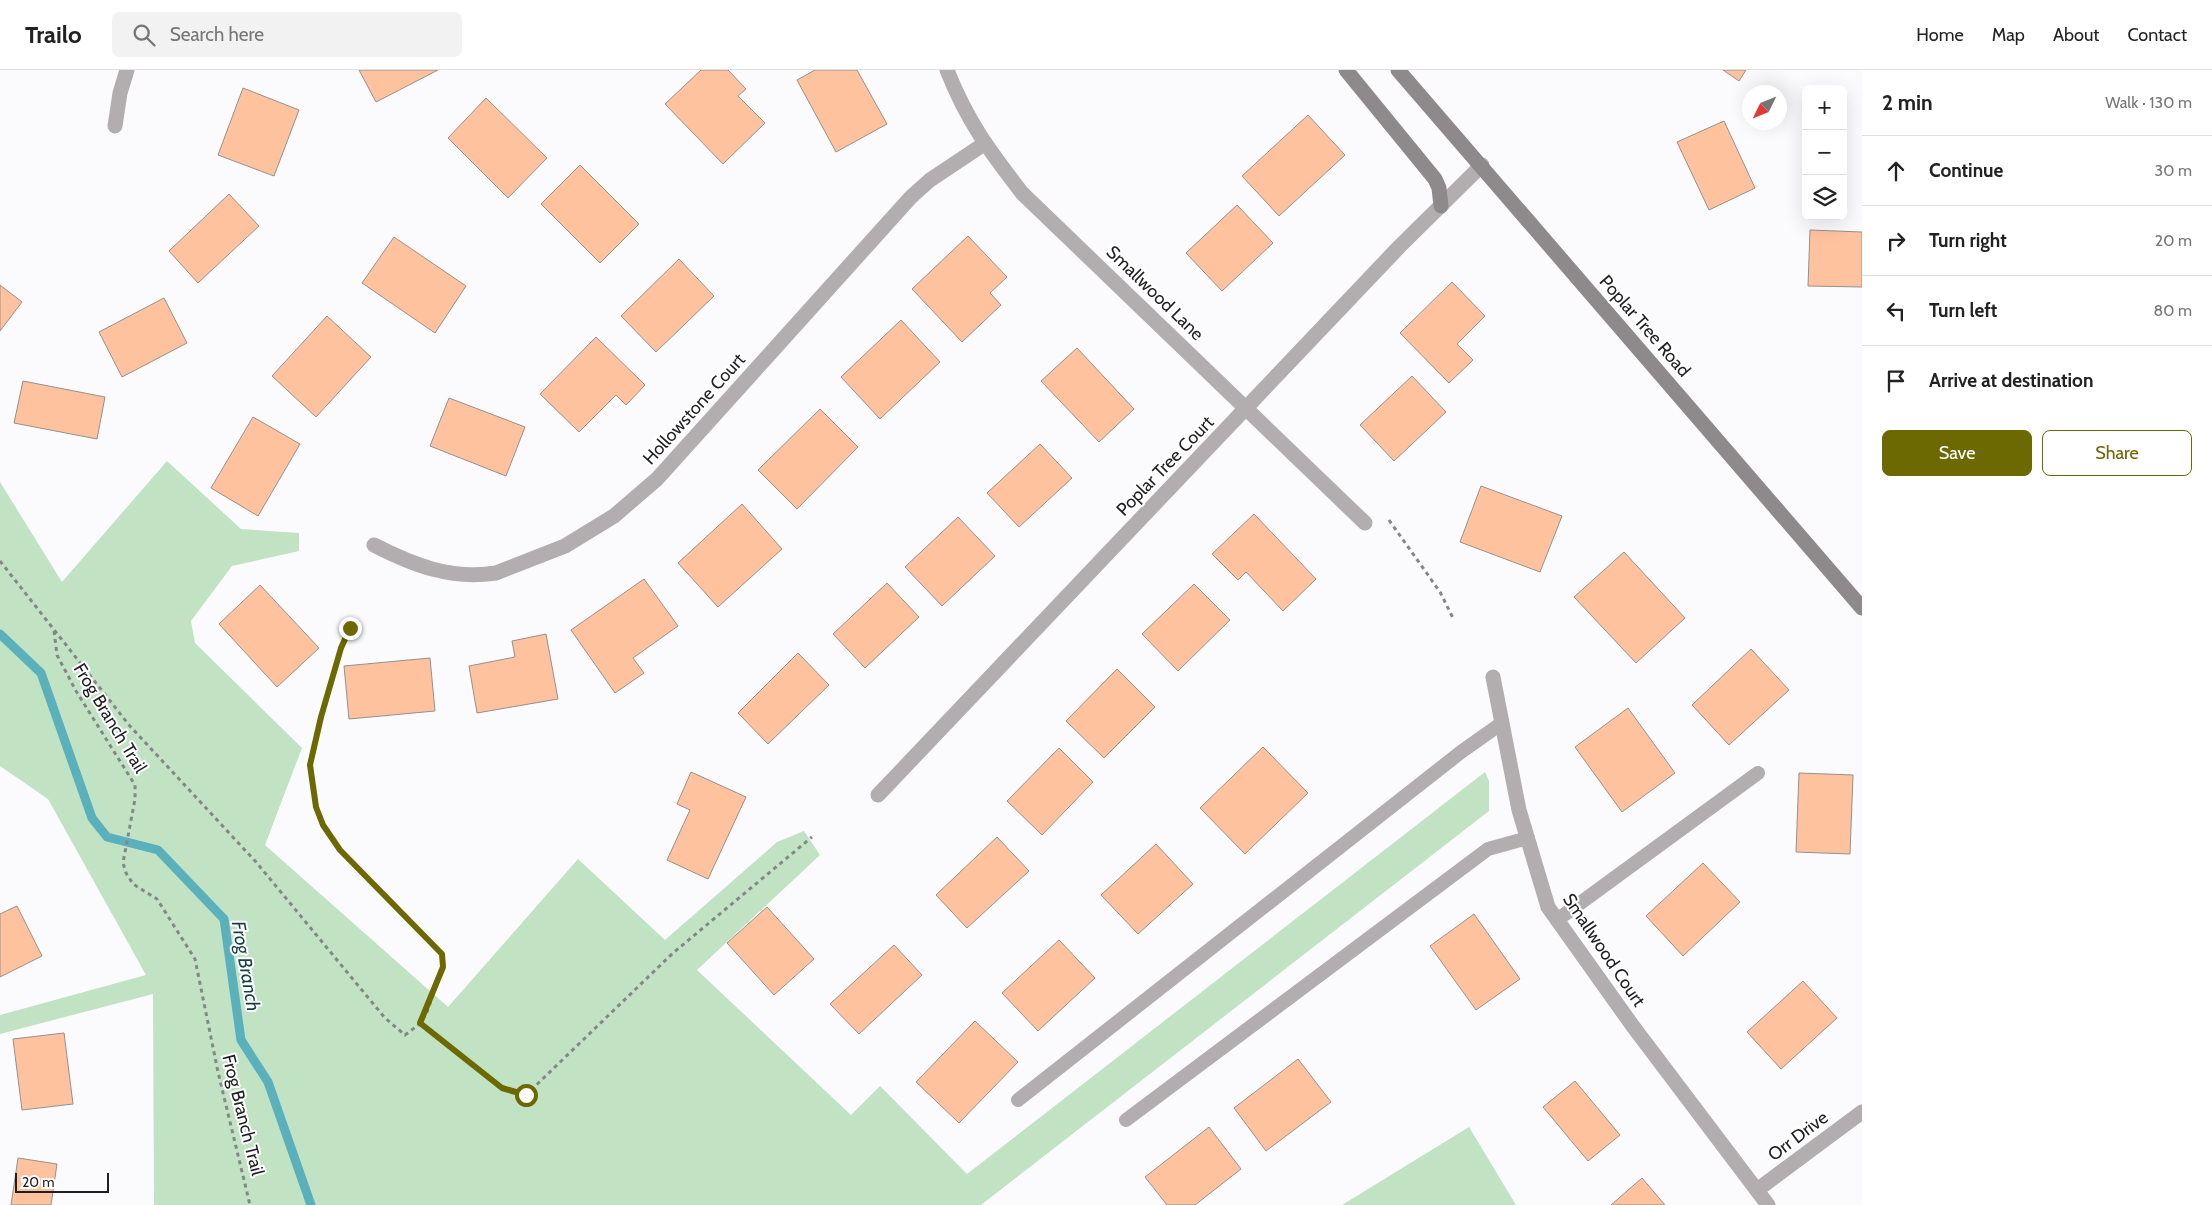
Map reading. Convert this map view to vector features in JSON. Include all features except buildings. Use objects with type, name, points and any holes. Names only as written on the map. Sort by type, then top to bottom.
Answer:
[{"type":"main road","points":[[1346,70],[1435,179],[1441,206]]},
{"type":"main road","name":"Poplar Tree Road","points":[[1398,70],[1482,165],[1862,608]]},
{"type":"street","points":[[115,126],[120,93],[128,70]]},
{"type":"street","name":"Smallwood Lane","points":[[947,70],[960,104],[984,144],[1022,193],[1248,407],[1365,523]]},
{"type":"street","name":"Hollowstone Court","points":[[374,544],[410,563],[448,573],[496,573],[565,546],[614,516],[657,479],[911,197],[930,180],[984,144]]},
{"type":"street","name":"Poplar Tree Court","points":[[878,795],[1482,165]]},
{"type":"street","name":"Smallwood Court","points":[[1493,677],[1519,810],[1548,907],[1632,1025],[1768,1205]]},
{"type":"street","name":"Orr Drive","points":[[1757,1190],[1862,1112]]},
{"type":"lane","points":[[1018,1100],[1461,752],[1502,723]]},
{"type":"lane","points":[[1557,920],[1758,773]]},
{"type":"lane","points":[[1126,1120],[1488,849],[1528,838]]},
{"type":"path","points":[[1389,520],[1440,592],[1453,618]]},
{"type":"path","name":"Frog Branch Trail","points":[[0,561],[54,631],[57,655],[84,705],[135,785],[135,800],[123,862],[126,873],[133,884],[157,900],[195,960],[218,1072],[250,1205]]},
{"type":"path","points":[[54,631],[129,726],[256,862],[385,1018],[405,1034],[420,1023],[443,967],[442,954],[340,850],[323,825],[316,807],[310,765],[321,717],[341,648],[354,619]]},
{"type":"path","points":[[420,1023],[502,1088],[526,1095],[673,953],[812,837]]},
{"type":"green space","points":[[167,461],[241,529],[299,533],[299,551],[232,566],[191,621],[195,643],[302,748],[265,845],[448,1007],[578,859],[665,940],[777,842],[804,831],[820,855],[697,970],[851,1115],[880,1086],[967,1174],[1485,772],[1489,781],[1489,811],[981,1205],[154,1205],[153,994],[0,1034],[0,1015],[146,975],[48,799],[0,766],[0,482],[62,582]]},
{"type":"green space","points":[[1469,1127],[1516,1205],[1342,1205]]},
{"type":"waterway","name":"Frog Branch","points":[[0,634],[41,673],[92,818],[107,837],[158,850],[224,919],[241,1040],[268,1082],[311,1205]]},
{"type":"route","points":[[350,628],[341,648],[321,717],[310,765],[316,807],[323,825],[340,850],[442,954],[443,967],[427,1012],[420,1023],[502,1088],[526,1095]]}]
